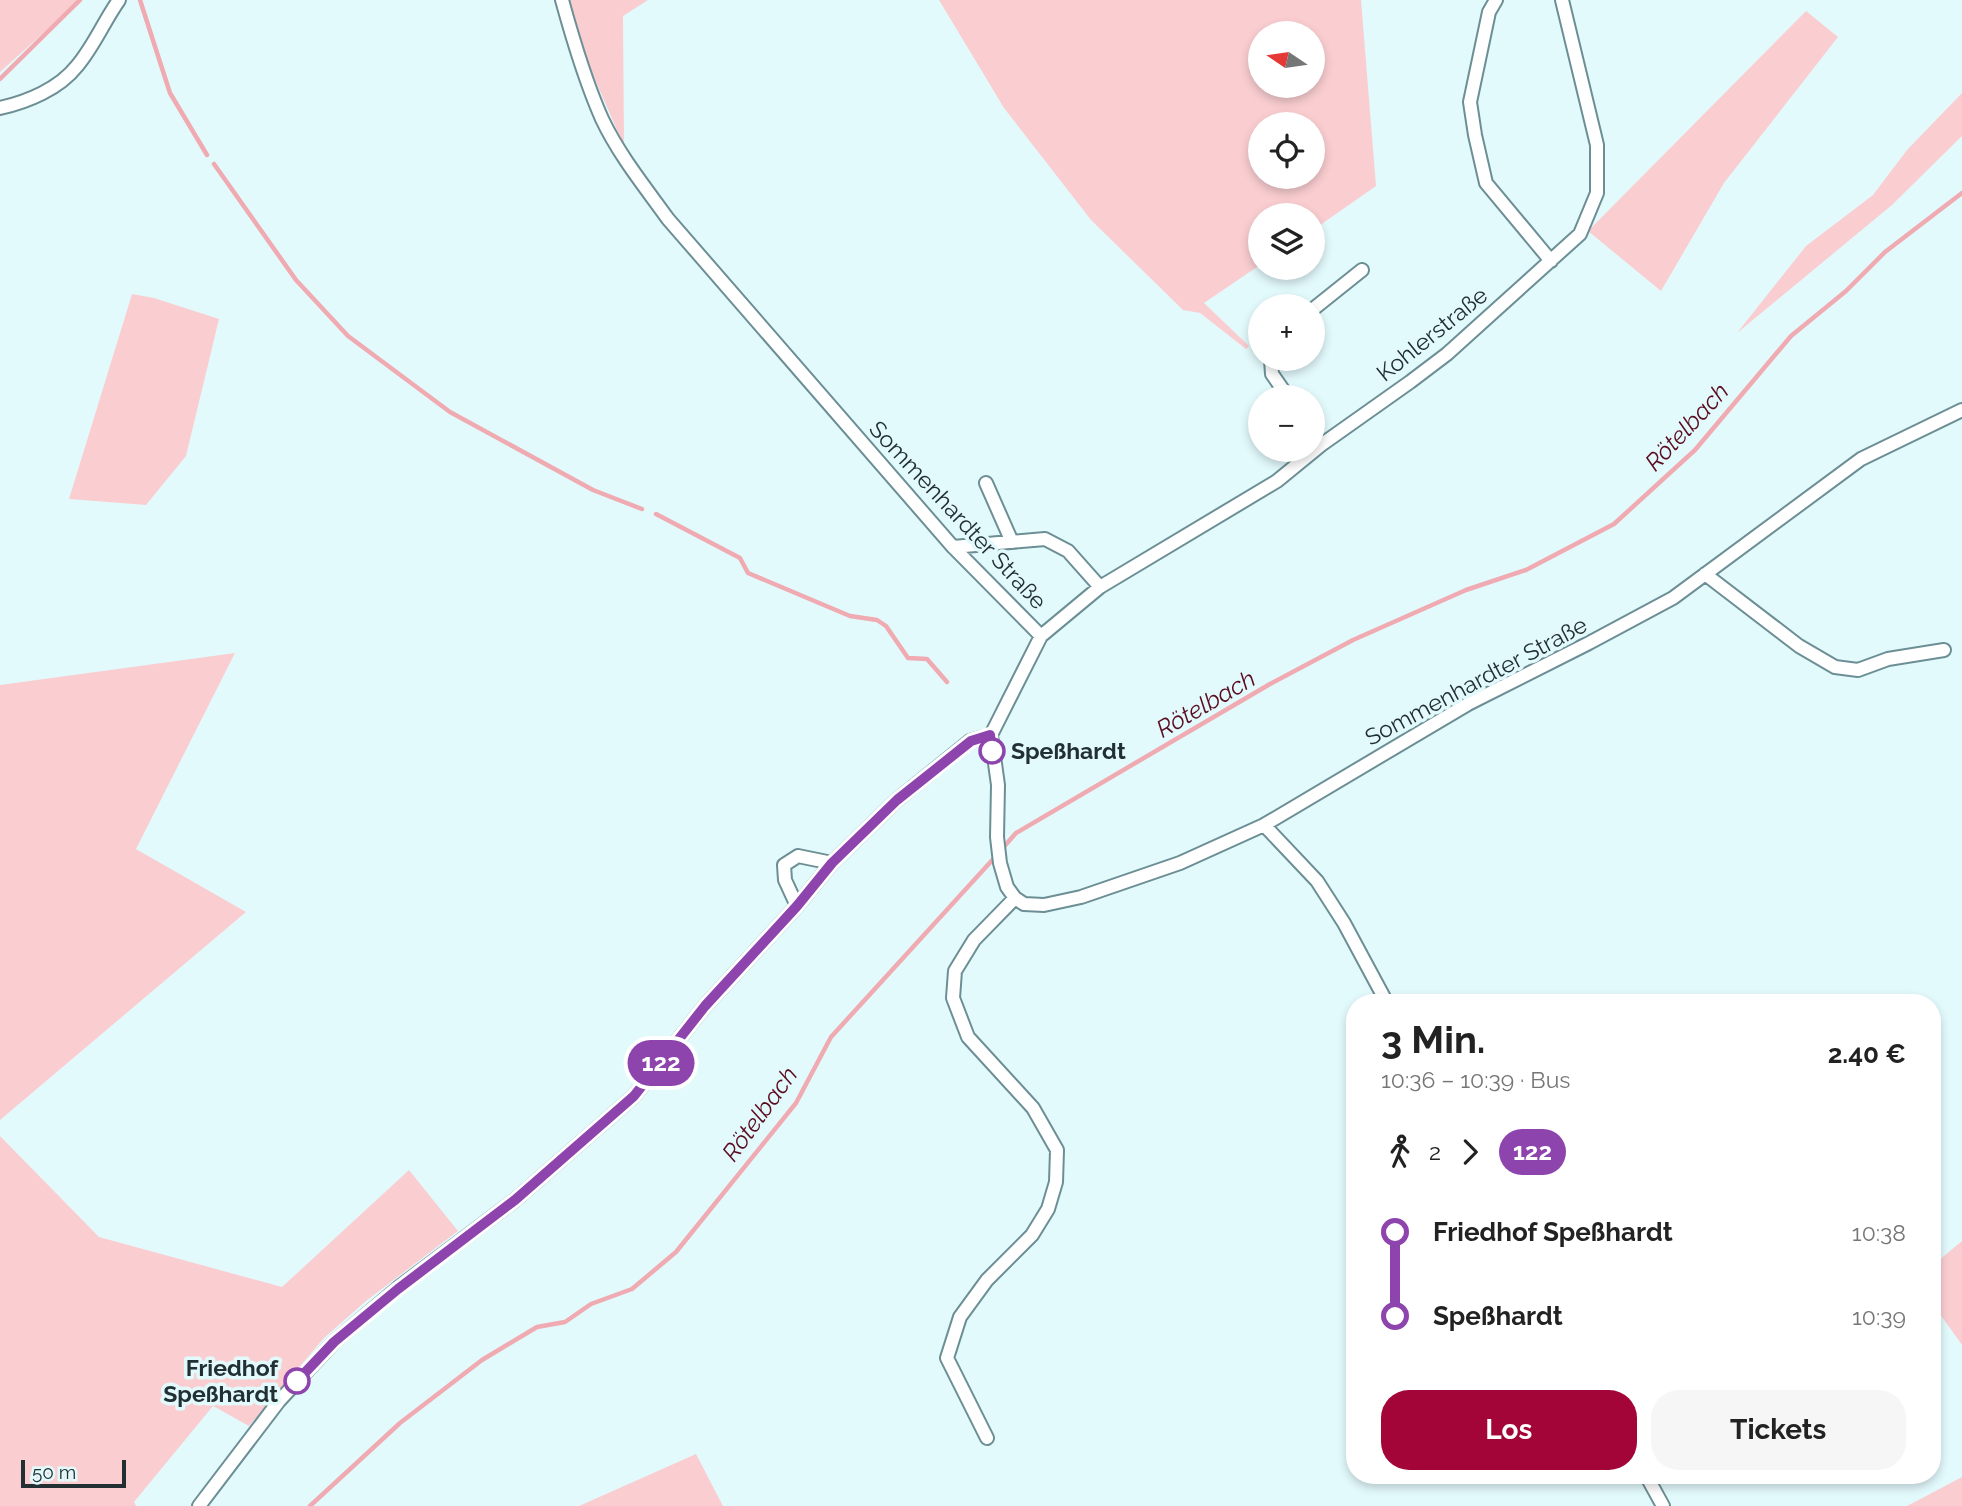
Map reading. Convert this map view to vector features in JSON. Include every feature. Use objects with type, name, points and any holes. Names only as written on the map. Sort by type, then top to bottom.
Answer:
[{"type":"street","points":[[0,108],[21,103],[51,88],[76,68],[119,0]]},
{"type":"street","name":"Sommenhardter Straße","points":[[562,0],[575,46],[602,119],[635,174],[668,219],[953,547],[1041,636],[990,735]]},
{"type":"street","points":[[1496,0],[1489,12],[1470,102],[1475,135],[1486,183],[1551,261]]},
{"type":"street","name":"Kohlerstraße","points":[[1325,442],[1447,354],[1580,234],[1597,193],[1597,145],[1562,0]]},
{"type":"street","points":[[1325,300],[1362,270]]},
{"type":"street","name":"Sommenhardter Straße","points":[[1015,898],[1024,904],[1044,905],[1081,897],[1180,863],[1264,825],[1468,704],[1672,598],[1861,459],[1962,410]]},
{"type":"street","name":"Kohlerstraße","points":[[1041,636],[1100,587],[1277,481],[1300,462]]},
{"type":"street","points":[[986,483],[1012,541]]},
{"type":"street","points":[[953,547],[1045,539],[1068,551],[1100,587]]},
{"type":"street","points":[[1708,571],[1799,646],[1835,667],[1858,670],[1888,659],[1944,650]]},
{"type":"street","points":[[199,1506],[279,1401],[334,1342],[398,1289],[515,1200],[634,1096],[705,1006],[797,906],[832,863],[908,791],[971,741],[990,735],[998,785],[997,837],[1000,863],[1007,887],[1015,898],[974,940],[955,971],[953,998],[968,1037],[1034,1108],[1057,1150],[1056,1182],[1048,1209],[1032,1235],[987,1280],[960,1317],[947,1358],[987,1438]]},
{"type":"street","points":[[1264,825],[1317,881],[1345,922],[1382,994]]},
{"type":"street","points":[[797,906],[785,880],[784,865],[798,856],[832,863]]},
{"type":"street","points":[[1651,1484],[1663,1506]]},
{"type":"shaded area","points":[[0,0],[80,0],[0,72]]},
{"type":"shaded area","points":[[567,0],[648,0],[623,16],[624,146],[579,43]]},
{"type":"shaded area","points":[[939,0],[1361,0],[1376,186],[1325,222],[1325,203],[1248,203],[1248,273],[1204,303],[1248,345],[1246,349],[1200,313],[1183,310],[1091,220],[1004,108]]},
{"type":"shaded area","points":[[1806,11],[1838,37],[1724,183],[1661,291],[1588,231]]},
{"type":"shaded area","points":[[1962,93],[1962,136],[1892,205],[1737,333],[1806,246],[1873,195],[1907,150]]},
{"type":"shaded area","points":[[132,294],[154,298],[219,319],[186,456],[146,505],[69,499]]},
{"type":"shaded area","points":[[235,653],[136,849],[246,912],[0,1120],[0,685]]},
{"type":"shaded area","points":[[0,1136],[99,1237],[282,1287],[409,1170],[458,1231],[366,1301],[324,1338],[249,1426],[213,1406],[134,1502],[136,1506],[0,1506]]},
{"type":"shaded area","points":[[1962,1241],[1962,1345],[1941,1316],[1941,1258]]},
{"type":"shaded area","points":[[696,1454],[723,1506],[579,1506]]},
{"type":"shaded area","points":[[1962,1477],[1962,1506],[1907,1506]]},
{"type":"waterway","points":[[0,79],[80,0]]},
{"type":"waterway","points":[[140,0],[170,93],[207,155]]},
{"type":"waterway","points":[[214,164],[296,280],[348,336],[450,412],[593,490],[642,509]]},
{"type":"waterway","name":"Rötelbach","points":[[1001,850],[1016,833],[1270,684],[1353,640],[1466,590],[1526,570],[1614,524],[1695,450],[1791,336],[1846,291],[1885,252],[1962,193]]},
{"type":"waterway","points":[[656,514],[740,558],[748,573],[850,616],[877,620],[886,626],[908,658],[927,659],[947,682]]},
{"type":"waterway","name":"Rötelbach","points":[[310,1506],[400,1423],[482,1360],[537,1327],[565,1322],[591,1304],[632,1289],[676,1252],[796,1103],[831,1037],[996,856]]},
{"type":"bus line","name":"122","points":[[297,1381],[334,1342],[398,1289],[515,1200],[634,1096],[705,1006],[797,906],[832,863],[897,800],[971,741],[990,735],[992,751]]},
{"type":"place","name":"Speßhardt","points":[[992,751]]},
{"type":"place","name":"Friedhof Speßhardt","points":[[297,1381]]}]
